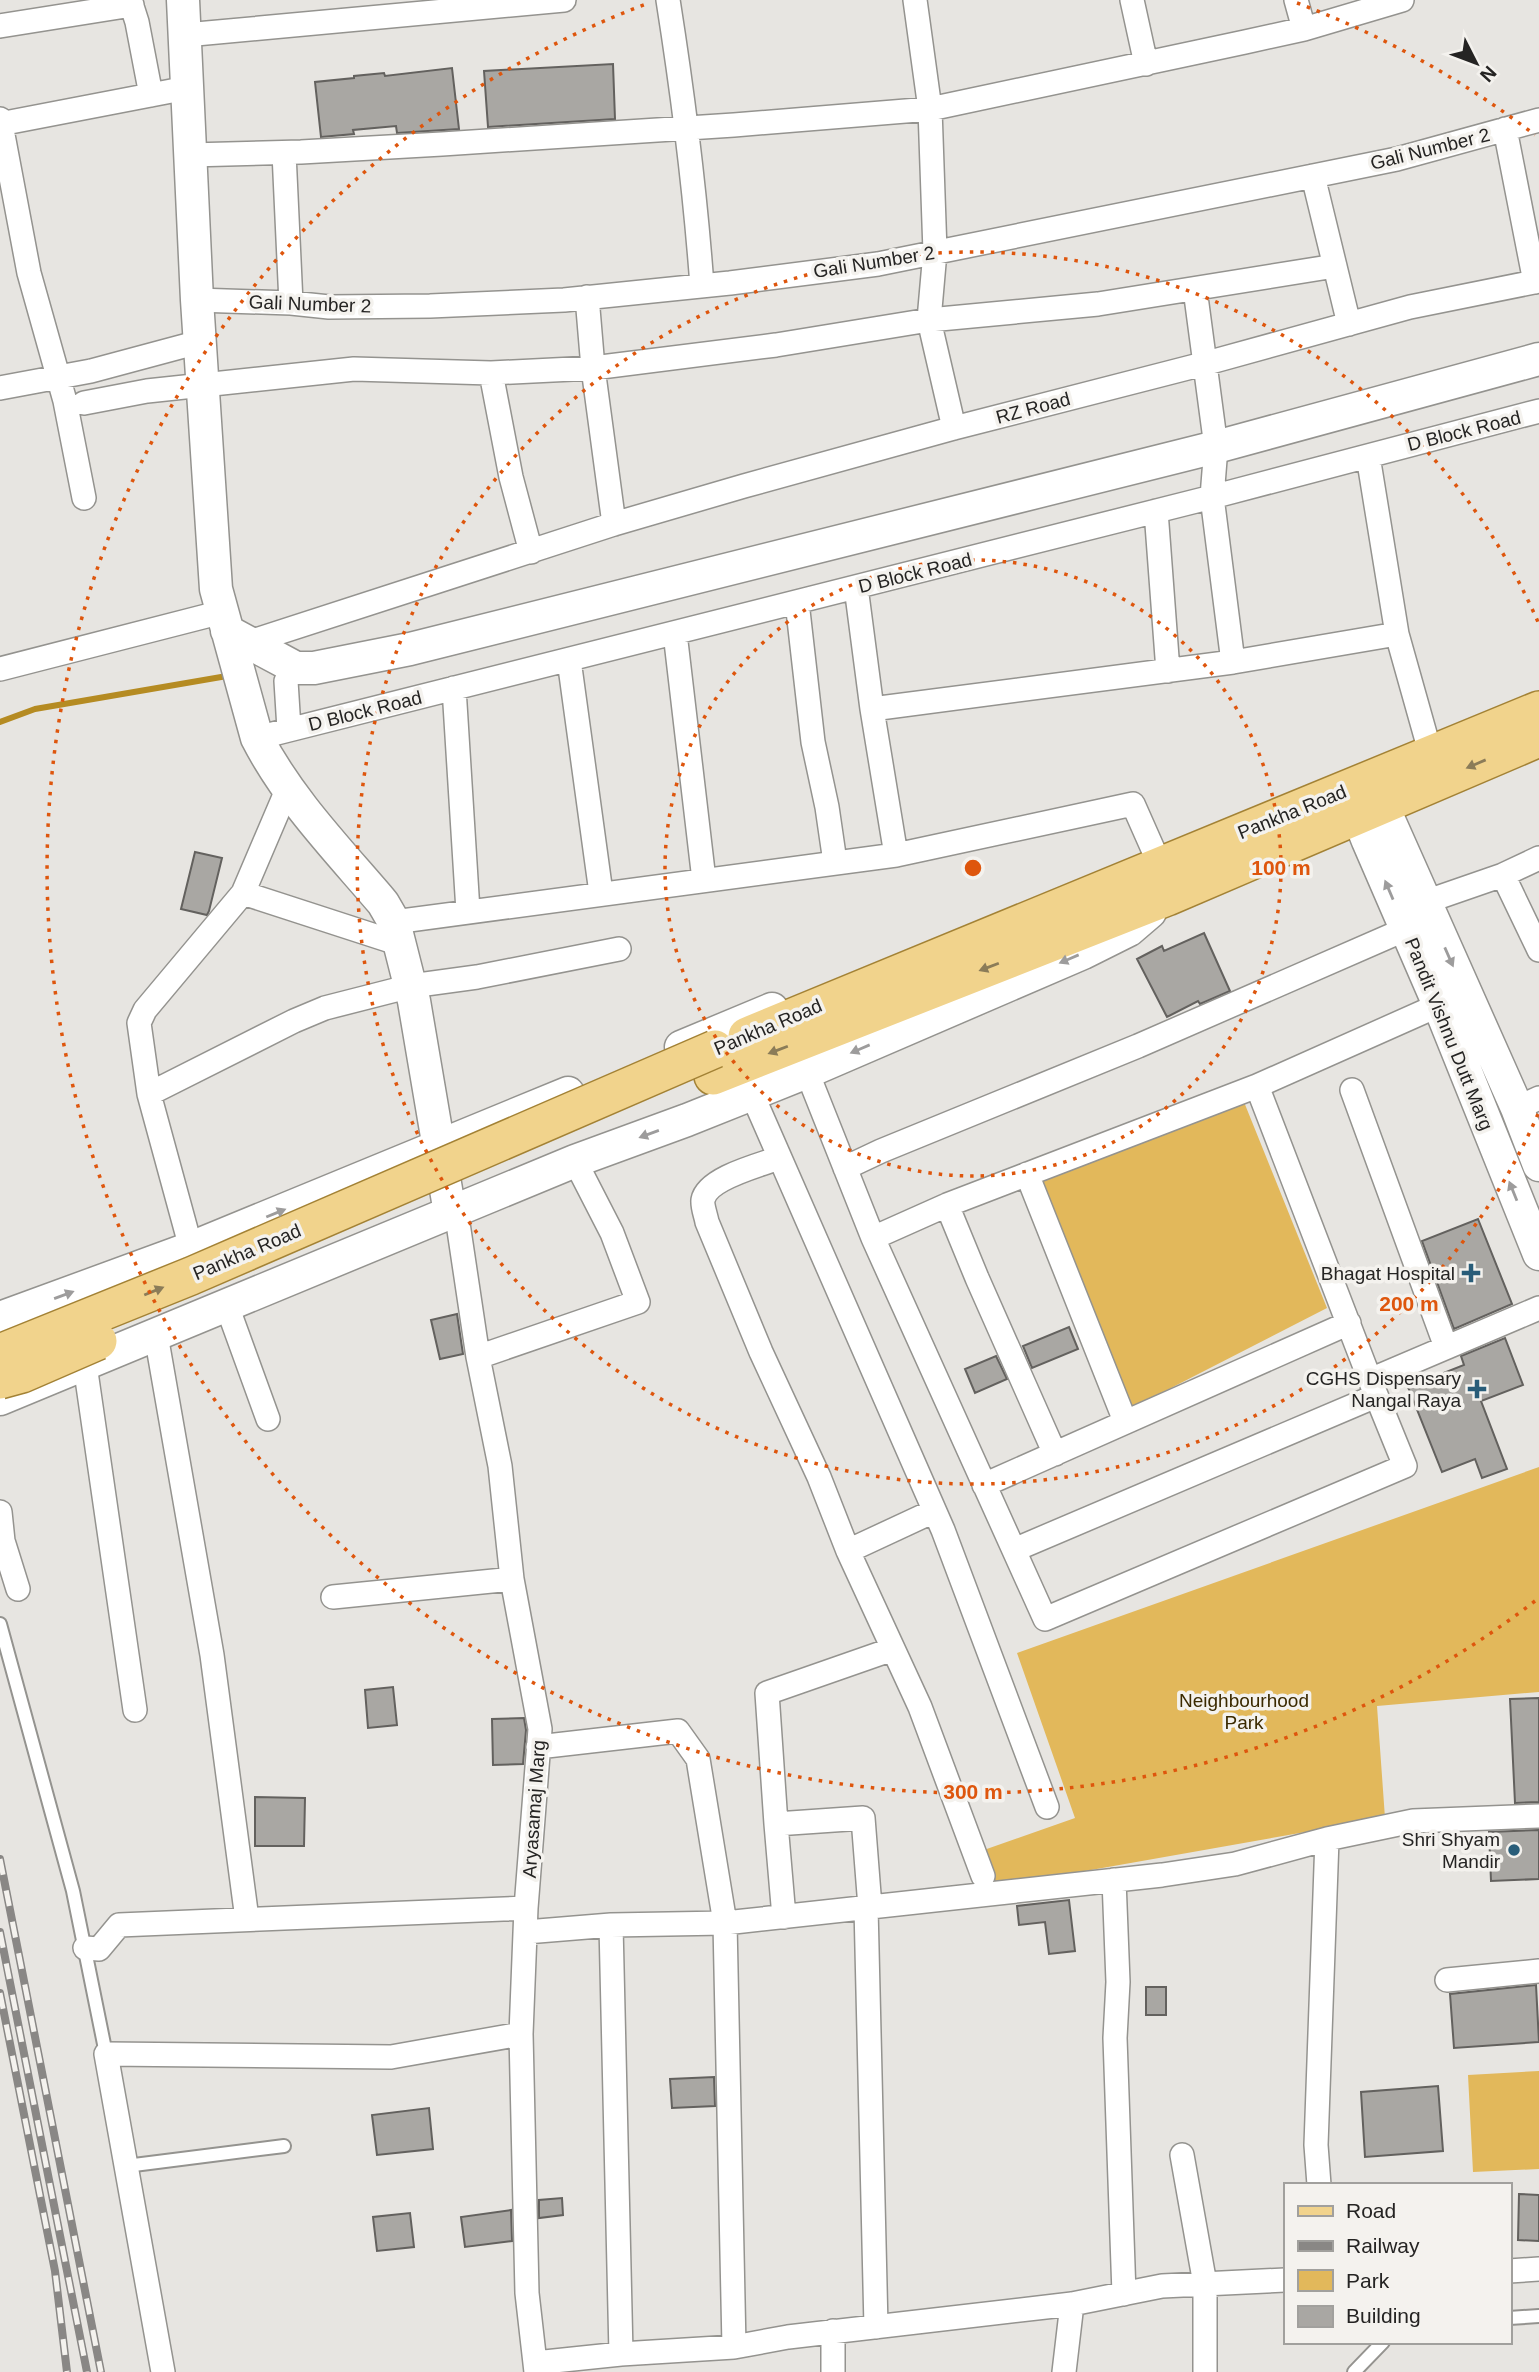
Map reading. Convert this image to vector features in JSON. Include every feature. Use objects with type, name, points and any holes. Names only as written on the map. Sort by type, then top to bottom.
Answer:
[{"type":"main road","name":"Pankha Road","points":[[1365,797],[1431,755],[1539,710]]},
{"type":"main road","name":"Pankha Road","points":[[0,1353],[1365,797],[1539,738]]},
{"type":"main road","name":"Pankha Road","points":[[0,1380],[22,1374],[183,1305],[714,1063]]},
{"type":"street","points":[[183,0],[199,342],[216,589],[233,628],[257,738],[288,790],[383,903],[397,933],[411,986],[453,1212]]},
{"type":"street","points":[[185,35],[448,5],[564,0]]},
{"type":"street","points":[[668,0],[696,200],[702,286]]},
{"type":"street","points":[[915,0],[930,109],[935,252],[929,320],[954,428]]},
{"type":"street","points":[[1132,0],[1146,64]]},
{"type":"street","points":[[1296,0],[1304,29]]},
{"type":"street","points":[[190,156],[284,153],[930,109],[1304,29],[1397,1]]},
{"type":"street","points":[[0,26],[131,3],[151,95]]},
{"type":"street","points":[[84,498],[58,378],[29,273],[0,122],[187,88]]},
{"type":"street","name":"Gali Number 2","points":[[197,300],[330,307],[430,306],[587,297],[878,264],[1397,159],[1539,120]]},
{"type":"street","points":[[1505,129],[1537,282]]},
{"type":"street","points":[[284,153],[291,303]]},
{"type":"street","points":[[1313,176],[1349,324]]},
{"type":"street","points":[[84,404],[146,391],[354,369],[491,373],[593,368],[776,345],[929,320],[1098,304],[1335,266]]},
{"type":"street","name":"RZ Road","points":[[0,669],[233,628],[531,552],[614,524],[744,486],[1410,307],[1537,282]]},
{"type":"street","points":[[1195,289],[1207,363],[1216,447],[1212,497],[1233,662]]},
{"type":"street","points":[[587,297],[593,368],[614,524]]},
{"type":"street","points":[[0,388],[58,378],[199,342]]},
{"type":"street","points":[[233,628],[293,666],[314,668],[410,649],[1216,447],[1539,359]]},
{"type":"street","points":[[491,373],[511,477],[531,552]]},
{"type":"street","name":"D Block Road","points":[[257,738],[1156,512],[1539,411]]},
{"type":"street","points":[[1368,456],[1397,634],[1431,755]]},
{"type":"street","points":[[1156,512],[1168,671]]},
{"type":"street","points":[[856,587],[895,855]]},
{"type":"street","points":[[797,602],[813,742],[827,807],[835,863]]},
{"type":"street","points":[[675,633],[704,880]]},
{"type":"street","points":[[872,709],[1233,662],[1397,634]]},
{"type":"street","points":[[569,660],[601,893]]},
{"type":"street","points":[[289,730],[286,681],[293,666]]},
{"type":"street","points":[[454,688],[468,911]]},
{"type":"street","points":[[191,1248],[149,1094],[139,1023],[145,1010],[243,893],[288,790]]},
{"type":"street","name":"Pandit Vishnu Dutt Marg","points":[[1365,797],[1425,902],[1528,1103],[1539,1165]]},
{"type":"street","name":"Pandit Vishnu Dutt Marg","points":[[1365,797],[1368,841],[1539,1254]]},
{"type":"street","points":[[243,893],[397,933],[468,911],[895,855],[1133,804],[1164,881]]},
{"type":"street","points":[[1425,902],[1503,875],[1539,858]]},
{"type":"street","points":[[0,1318],[191,1248],[1095,875],[1164,881]]},
{"type":"street","points":[[1503,875],[1539,950]]},
{"type":"street","points":[[0,1399],[575,1161],[807,1072],[1083,953],[1129,930],[1164,881]]},
{"type":"street","points":[[845,1168],[1138,1046],[1406,929]]},
{"type":"street","points":[[149,1094],[325,1008],[411,986],[477,977],[619,949]]},
{"type":"street","points":[[873,1238],[947,1205],[1257,1086],[1438,1005]]},
{"type":"street","points":[[807,1072],[873,1238],[1045,1619],[1405,1466],[1257,1086]]},
{"type":"street","points":[[1352,1090],[1446,1348]]},
{"type":"street","points":[[752,1094],[934,1511],[1047,1807]]},
{"type":"street","points":[[779,1158],[728,1177],[710,1187],[703,1200],[707,1222],[761,1352],[920,1707],[983,1876]]},
{"type":"street","points":[[478,1357],[638,1302],[612,1233],[575,1161]]},
{"type":"street","points":[[1027,1174],[1125,1421]]},
{"type":"street","points":[[947,1205],[1055,1454]]},
{"type":"street","name":"Aryasamaj Marg","points":[[453,1212],[500,1466],[512,1579],[540,1730],[526,1908],[521,2034],[527,2293],[535,2367]]},
{"type":"street","points":[[227,1306],[268,1419]]},
{"type":"street","points":[[1014,1550],[1373,1388],[1446,1348],[1539,1308]]},
{"type":"street","points":[[984,1485],[1349,1322]]},
{"type":"street","points":[[156,1335],[212,1655],[247,1919]]},
{"type":"street","points":[[85,1365],[135,1710]]},
{"type":"street","points":[[0,1511],[3,1541],[18,1590]]},
{"type":"street","points":[[848,1550],[934,1511]]},
{"type":"street","points":[[333,1597],[512,1579]]},
{"type":"street","points":[[784,1917],[767,1693],[893,1649]]},
{"type":"street","points":[[538,1747],[678,1731],[698,1759],[725,1923],[734,2347]]},
{"type":"street","points":[[526,1932],[611,1925],[725,1923],[1114,1880],[1235,1864],[1327,1839],[1413,1821],[1539,1816]]},
{"type":"street","points":[[776,1824],[863,1818],[868,1907],[876,2327]]},
{"type":"street","points":[[1319,2183],[1317,2145],[1327,1839]]},
{"type":"street","points":[[1114,1880],[1118,1982],[1115,2038],[1124,2294]]},
{"type":"street","points":[[85,1948],[99,1949],[119,1925],[526,1908]]},
{"type":"street","points":[[611,1925],[621,2354]]},
{"type":"street","points":[[1447,1980],[1539,1971]]},
{"type":"street","points":[[163,2372],[106,2054],[390,2057],[521,2034]]},
{"type":"street","points":[[1182,2155],[1205,2284],[1205,2372]]},
{"type":"street","points":[[1511,2271],[1539,2269]]},
{"type":"street","points":[[535,2367],[621,2354],[734,2347],[833,2331],[1072,2304],[1162,2286],[1284,2280]]},
{"type":"street","points":[[1064,2372],[1072,2304]]},
{"type":"street","points":[[833,2331],[833,2372]]},
{"type":"lane","points":[[0,1624],[74,1891],[106,2054]]},
{"type":"lane","points":[[126,2166],[284,2146]]},
{"type":"lane","points":[[1511,2318],[1539,2316]]},
{"type":"lane","points":[[1354,2372],[1381,2344]]},
{"type":"green space","points":[[1244,1102],[1327,1308],[1130,1409],[1041,1180]]},
{"type":"green space","name":"Neighbourhood Park","points":[[1539,1467],[1539,1692],[1377,1706],[1385,1818],[995,1887],[981,1851],[1075,1818],[1017,1653]]},
{"type":"green space","points":[[1539,2071],[1539,2169],[1473,2172],[1468,2075]]},
{"type":"building","points":[[613,64],[615,119],[488,127],[484,71]]},
{"type":"building","points":[[452,68],[459,129],[397,133],[396,126],[353,130],[354,134],[321,137],[315,82]]},
{"type":"building","points":[[195,852],[222,858],[207,915],[181,909]]},
{"type":"building","points":[[1204,933],[1230,991],[1200,1004],[1198,1001],[1167,1017],[1137,959],[1162,946],[1164,951]]},
{"type":"building","points":[[1478,1219],[1512,1304],[1454,1329],[1422,1241]]},
{"type":"building","points":[[457,1314],[463,1354],[440,1359],[431,1320]]},
{"type":"building","points":[[1069,1327],[1078,1349],[1032,1368],[1023,1346]]},
{"type":"building","points":[[1505,1338],[1523,1385],[1481,1401],[1507,1469],[1482,1478],[1475,1459],[1442,1472],[1408,1387],[1464,1365],[1461,1356]]},
{"type":"building","points":[[996,1356],[1007,1379],[975,1393],[965,1369]]},
{"type":"building","points":[[393,1687],[397,1725],[368,1728],[365,1690]]},
{"type":"building","points":[[1539,1698],[1539,1802],[1515,1803],[1510,1699]]},
{"type":"building","points":[[524,1718],[526,1730],[523,1764],[493,1765],[492,1719]]},
{"type":"building","points":[[255,1797],[305,1798],[304,1846],[255,1846]]},
{"type":"building","name":"Shri Shyam Mandir","points":[[1539,1830],[1539,1879],[1491,1881],[1489,1832]]},
{"type":"building","points":[[1069,1900],[1075,1951],[1049,1954],[1045,1922],[1019,1925],[1017,1906]]},
{"type":"building","points":[[1536,1985],[1539,2042],[1454,2048],[1450,1994]]},
{"type":"building","points":[[1146,1987],[1166,1987],[1166,2015],[1146,2015]]},
{"type":"building","points":[[714,2077],[715,2106],[672,2108],[670,2079]]},
{"type":"building","points":[[1438,2086],[1443,2151],[1365,2157],[1361,2092]]},
{"type":"building","points":[[429,2108],[433,2149],[377,2155],[372,2115]]},
{"type":"building","points":[[1519,2194],[1539,2195],[1539,2241],[1518,2240]]},
{"type":"building","points":[[562,2198],[563,2215],[539,2218],[539,2200]]},
{"type":"building","points":[[511,2210],[512,2241],[465,2247],[461,2217]]},
{"type":"building","points":[[410,2213],[414,2247],[377,2251],[373,2217]]},
{"type":"waterway","points":[[0,722],[35,709],[227,676]]},
{"type":"railway","points":[[0,1859],[101,2372]]},
{"type":"railway","points":[[0,1932],[87,2372]]},
{"type":"railway","points":[[0,1993],[55,2271],[67,2372]]},
{"type":"place","name":"Bhagat Hospital","points":[[1471,1273]]},
{"type":"place","name":"CGHS Dispensary Nangal Raya","points":[[1477,1389]]},
{"type":"place","name":"Shri Shyam Mandir","points":[[1514,1850]]}]
